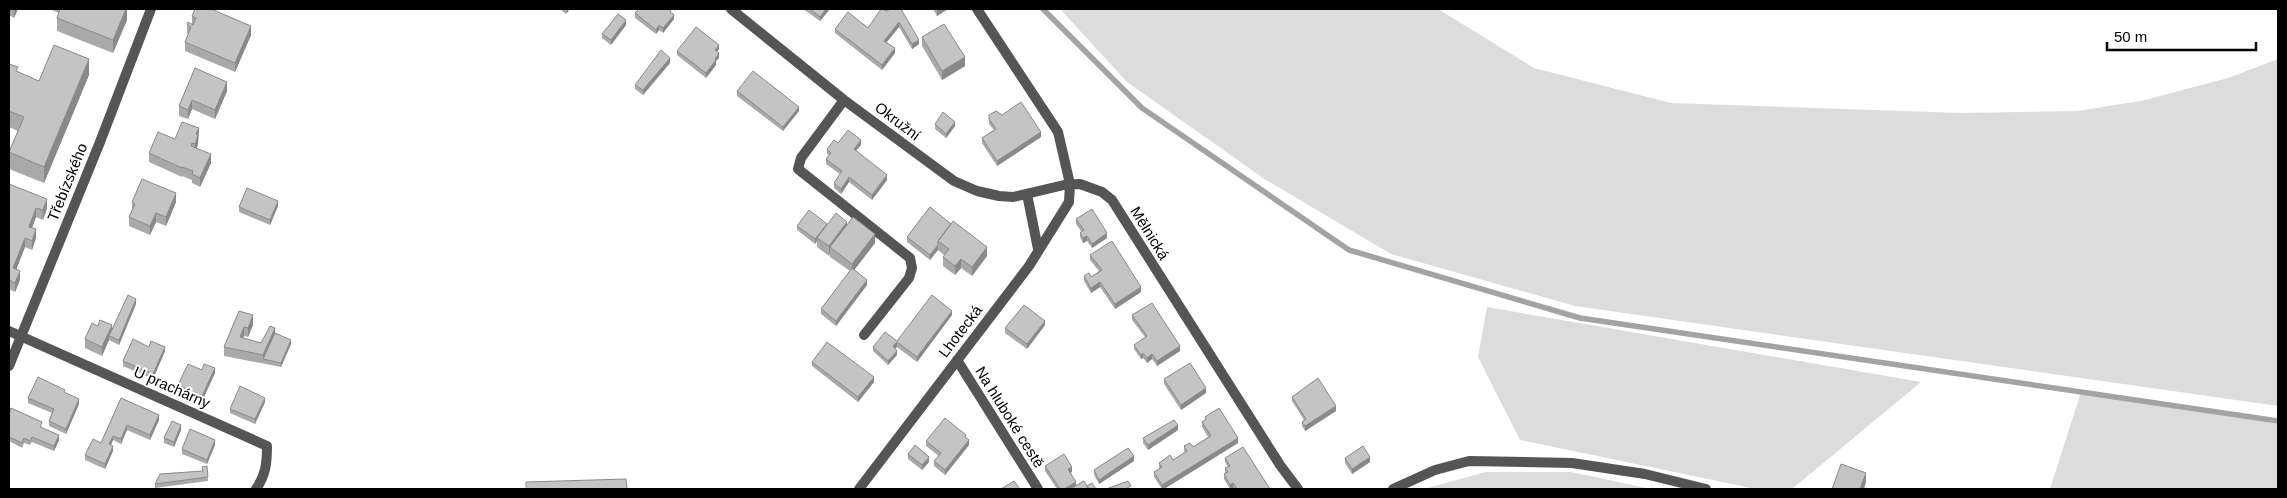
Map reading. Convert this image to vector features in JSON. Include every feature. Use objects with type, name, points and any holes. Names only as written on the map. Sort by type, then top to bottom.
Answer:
[{"type":"street","name":"Třebízského","points":[[9,366],[100,142],[151,9]]},
{"type":"street","name":"Okružní","points":[[731,9],[844,100],[954,181],[988,194],[1013,197],[1070,184]]},
{"type":"street","points":[[977,9],[1058,132],[1070,184]]},
{"type":"street","points":[[844,100],[801,158],[798,170],[910,258],[912,268],[909,278],[864,335]]},
{"type":"street","name":"Lhotecká","points":[[859,489],[1029,266],[1038,248],[1066,209],[1070,195],[1070,184]]},
{"type":"street","name":"Mělnická","points":[[1070,184],[1080,184],[1093,188],[1112,200],[1298,489]]},
{"type":"street","points":[[1026,194],[1038,248]]},
{"type":"street","points":[[9,331],[22,336]]},
{"type":"street","name":"U prachárny","points":[[22,336],[267,446],[267,463],[262,481],[256,489]]},
{"type":"street","name":"Na hluboké cestě","points":[[957,360],[1038,489]]},
{"type":"street","points":[[1393,489],[1435,470],[1469,461],[1572,463],[1645,474],[1706,489]]},
{"type":"shaded area","points":[[1060,9],[1438,9],[1534,68],[1671,103],[1962,113],[2077,111],[2141,101],[2228,78],[2278,59],[2278,406],[1575,306],[1391,254],[1266,180],[1127,82]]},
{"type":"shaded area","points":[[1487,307],[1921,382],[1792,489],[1756,489],[1520,440],[1478,357]]},
{"type":"shaded area","points":[[2081,392],[2278,424],[2278,489],[2050,489]]},
{"type":"shaded area","points":[[1486,472],[1571,472],[1651,489],[1423,489]]},
{"type":"building","points":[[60,9],[126,9],[113,40],[57,18]]},
{"type":"building","points":[[195,9],[211,9],[251,26],[235,63],[185,42],[191,27],[187,24],[188,22],[193,25],[196,18],[192,16]]},
{"type":"building","points":[[639,9],[672,9],[670,12],[674,15],[663,28],[659,25],[656,30],[635,13]]},
{"type":"building","points":[[810,9],[826,9],[820,17]]},
{"type":"building","points":[[881,9],[888,11],[889,9],[901,9],[919,40],[912,44],[899,22],[884,41],[895,48],[882,65],[835,29],[848,12],[868,28]]},
{"type":"building","points":[[618,14],[626,20],[611,40],[602,34]]},
{"type":"building","points":[[944,24],[965,57],[942,71],[922,37]]},
{"type":"building","points":[[696,27],[719,45],[715,50],[719,53],[716,60],[706,73],[677,51]]},
{"type":"building","points":[[54,45],[89,59],[44,167],[9,152],[24,117],[9,111],[9,64],[18,67],[16,71],[39,81]]},
{"type":"building","points":[[661,50],[670,58],[643,90],[635,85]]},
{"type":"building","points":[[195,68],[227,82],[215,110],[192,100],[188,110],[179,106]]},
{"type":"building","points":[[753,71],[799,107],[783,127],[737,91]]},
{"type":"building","points":[[1021,102],[1041,132],[997,161],[982,138],[996,129],[989,119],[989,115],[996,111],[1002,115]]},
{"type":"building","points":[[943,112],[955,122],[946,134],[935,124]]},
{"type":"building","points":[[182,122],[199,128],[195,144],[192,143],[191,146],[211,154],[200,178],[192,174],[193,171],[149,153],[158,132],[175,139]]},
{"type":"building","points":[[848,130],[861,140],[854,149],[887,175],[872,195],[849,177],[841,189],[834,183],[842,171],[826,159],[831,153],[827,149],[834,140],[838,143]]},
{"type":"building","points":[[142,179],[176,193],[166,217],[156,213],[150,226],[129,217],[135,204],[132,202]]},
{"type":"building","points":[[9,184],[47,199],[43,210],[36,208],[29,227],[36,229],[32,241],[25,238],[13,268],[20,271],[15,283],[9,280]]},
{"type":"building","points":[[247,188],[278,201],[270,220],[239,207]]},
{"type":"building","points":[[930,207],[951,224],[930,255],[907,237]]},
{"type":"building","points":[[1092,209],[1107,233],[1092,244],[1087,236],[1083,238],[1080,233],[1084,230],[1076,219]]},
{"type":"building","points":[[809,210],[827,224],[815,239],[797,226]]},
{"type":"building","points":[[836,213],[847,222],[829,246],[817,238]]},
{"type":"building","points":[[853,217],[875,234],[852,264],[830,247]]},
{"type":"building","points":[[953,221],[987,247],[972,267],[961,259],[955,266],[943,257],[949,249],[938,241]]},
{"type":"building","points":[[1112,241],[1141,287],[1115,304],[1100,282],[1091,288],[1084,276],[1089,273],[1091,277],[1102,270],[1090,255]]},
{"type":"building","points":[[852,268],[867,280],[836,321],[821,309]]},
{"type":"building","points":[[128,295],[136,299],[119,340],[109,336]]},
{"type":"building","points":[[932,295],[952,311],[917,357],[897,342],[893,346],[897,351],[888,361],[873,347],[885,332],[897,341]]},
{"type":"building","points":[[1152,303],[1180,346],[1157,361],[1152,354],[1147,358],[1143,353],[1141,355],[1134,345],[1147,336],[1132,315]]},
{"type":"building","points":[[1024,305],[1045,321],[1027,344],[1005,328]]},
{"type":"building","points":[[239,311],[253,315],[248,328],[244,327],[240,337],[261,343],[270,326],[275,328],[263,355],[224,347]]},
{"type":"building","points":[[100,320],[112,325],[102,347],[85,339],[92,323],[98,326]]},
{"type":"building","points":[[275,333],[291,340],[281,363],[263,359]]},
{"type":"building","points":[[133,339],[149,347],[151,341],[165,347],[153,374],[123,361]]},
{"type":"building","points":[[827,342],[874,377],[858,397],[812,362]]},
{"type":"building","points":[[1190,363],[1206,388],[1181,405],[1164,379]]},
{"type":"building","points":[[188,364],[202,370],[204,364],[215,368],[202,396],[178,385]]},
{"type":"building","points":[[38,377],[79,399],[66,429],[49,421],[54,409],[28,398]]},
{"type":"building","points":[[1318,378],[1336,406],[1305,426],[1302,422],[1306,419],[1292,397]]},
{"type":"building","points":[[240,386],[265,398],[255,419],[230,409]]},
{"type":"building","points":[[121,398],[159,415],[150,435],[127,425],[121,439],[113,436],[109,444],[113,446],[105,464],[85,455],[93,439],[101,443]]},
{"type":"building","points":[[11,408],[42,422],[40,427],[59,435],[54,446],[32,437],[30,441],[24,438],[22,443],[9,437],[9,414]]},
{"type":"building","points":[[1219,408],[1238,438],[1162,485],[1154,472],[1162,467],[1159,463],[1170,455],[1173,460],[1187,451],[1184,446],[1190,443],[1193,447],[1211,436],[1202,422],[1206,419],[1205,417]]},
{"type":"building","points":[[945,418],[966,435],[965,437],[969,440],[945,470],[934,461],[941,453],[926,441]]},
{"type":"building","points":[[1174,420],[1178,425],[1148,445],[1143,438]]},
{"type":"building","points":[[172,421],[181,425],[174,442],[164,438]]},
{"type":"building","points":[[190,429],[215,440],[207,460],[182,449]]},
{"type":"building","points":[[915,445],[929,457],[922,465],[908,454]]},
{"type":"building","points":[[1363,446],[1370,457],[1352,469],[1345,458]]},
{"type":"building","points":[[1243,447],[1270,489],[1237,489],[1233,483],[1230,485],[1224,474],[1228,472],[1225,468],[1230,466],[1225,458]]},
{"type":"building","points":[[1128,448],[1134,456],[1099,480],[1094,470]]},
{"type":"building","points":[[1064,454],[1072,467],[1068,469],[1076,482],[1064,489],[1060,489],[1045,466]]},
{"type":"building","points":[[1841,464],[1866,473],[1860,489],[1832,489]]},
{"type":"building","points":[[207,466],[208,477],[155,484],[160,474],[203,471],[202,467]]},
{"type":"building","points":[[626,479],[627,489],[526,489],[526,482]]},
{"type":"building","points":[[1014,481],[1020,489],[1001,489]]},
{"type":"building","points":[[1084,481],[1089,489],[1070,489]]},
{"type":"building","points":[[1128,481],[1131,486],[1125,489],[1106,489]]},
{"type":"building","points":[[1092,483],[1096,489],[1089,489],[1087,486]]},
{"type":"waterway","points":[[1043,9],[1142,108],[1349,250],[1580,318],[2278,421]]}]
